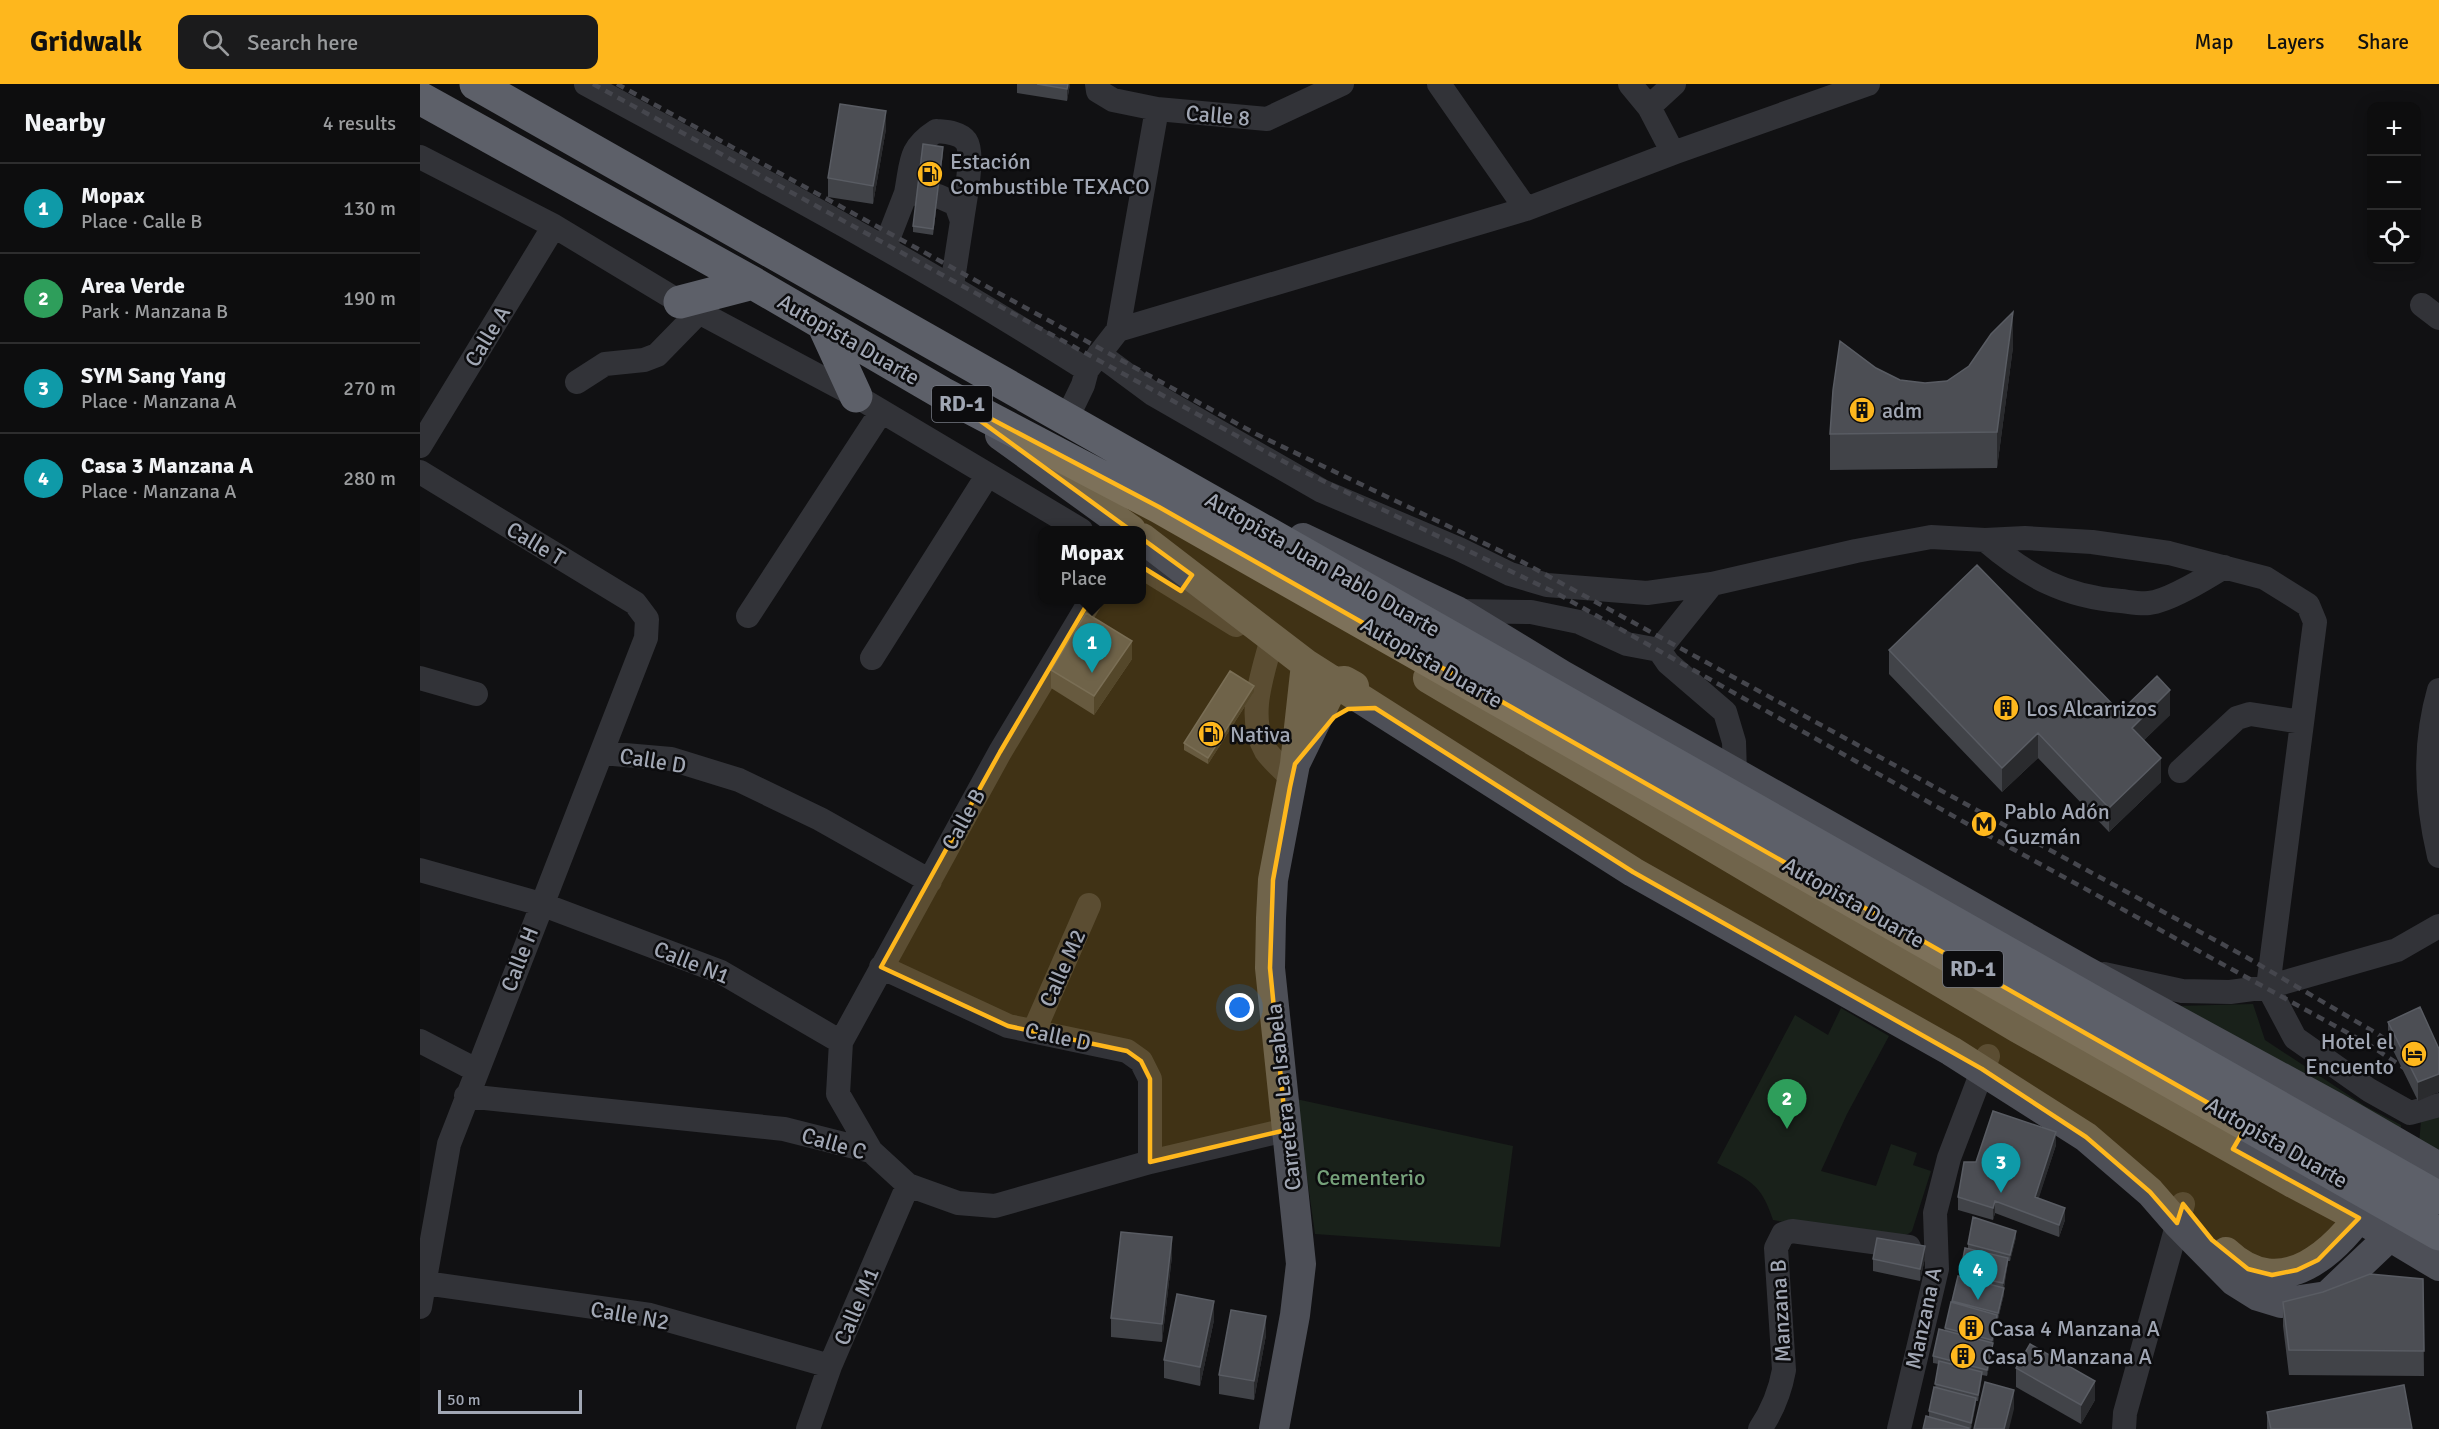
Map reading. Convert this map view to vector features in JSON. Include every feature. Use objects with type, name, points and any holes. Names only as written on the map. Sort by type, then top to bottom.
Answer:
[{"type":"highway","name":"Autopista Duarte","points":[[476,84],[1124,451]]},
{"type":"highway","name":"Autopista Duarte","points":[[420,98],[753,283],[942,393],[1514,691],[2439,1198]]},
{"type":"highway","points":[[690,307],[753,283]]},
{"type":"highway","points":[[823,324],[869,404]]},
{"type":"highway","name":"Autopista Juan Pablo Duarte","points":[[1124,451],[1514,691]]},
{"type":"highway","name":"Autopista Duarte","points":[[1514,691],[2437,1254]]},
{"type":"main road","points":[[942,393],[1124,526]]},
{"type":"main road","points":[[1124,451],[1456,611],[1562,675],[1734,773],[2439,1167]]},
{"type":"main road","points":[[1159,507],[1416,671],[2018,1028],[2291,1182],[2359,1218],[2400,1228],[2437,1254]]},
{"type":"main road","points":[[1146,541],[1306,664],[1633,872],[1985,1062]]},
{"type":"main road","points":[[1294,771],[1306,664]]},
{"type":"main road","points":[[1335,682],[1345,681],[2097,1127],[2157,1178],[2180,1213],[2234,1281],[2258,1296],[2281,1303],[2327,1296],[2439,1189]]},
{"type":"main road","points":[[1294,771],[1335,682]]},
{"type":"main road","points":[[1294,771],[1334,717],[1348,709],[1375,708]]},
{"type":"main road","name":"Carretera La Isabela","points":[[1274,1429],[1293,1326],[1301,1264],[1269,968],[1273,880],[1294,771]]},
{"type":"main road","points":[[2218,1140],[2240,1137],[2270,1086],[2256,1064]]},
{"type":"main road","points":[[2180,1213],[2230,1257],[2248,1269],[2272,1275],[2298,1270],[2318,1260],[2359,1218],[2406,1148]]},
{"type":"main road","points":[[2400,1228],[2404,1201],[2406,1148]]},
{"type":"street","points":[[586,84],[993,310],[1153,394],[1322,490],[1460,549],[1510,574],[1547,585],[1636,592],[1712,584],[1856,551],[1931,537],[1984,540],[2025,538],[2092,542],[2169,553],[2265,578],[2308,605],[2315,622],[2268,987],[2295,1038],[2368,1090],[2410,1113],[2439,1105]]},
{"type":"street","name":"Calle 8","points":[[1097,84],[1098,91],[1113,100],[1157,110],[1267,119],[1311,92],[1342,84]]},
{"type":"street","points":[[1439,84],[1526,209]]},
{"type":"street","points":[[1630,84],[1649,107],[1673,153]]},
{"type":"street","points":[[1649,107],[1674,84]]},
{"type":"street","points":[[1118,330],[1526,209],[1673,153],[1868,84]]},
{"type":"street","points":[[1067,418],[1093,362],[1118,330],[1157,110]]},
{"type":"street","points":[[885,248],[921,195],[913,156],[920,141],[936,131],[953,132],[966,141],[970,152],[952,286]]},
{"type":"street","points":[[420,157],[554,226],[690,307],[869,404],[1072,526]]},
{"type":"street","points":[[921,195],[956,204],[962,220]]},
{"type":"street","name":"Calle A","points":[[420,446],[554,226]]},
{"type":"street","points":[[577,382],[605,364],[644,360],[657,355],[690,307]]},
{"type":"street","points":[[748,616],[869,404]]},
{"type":"street","name":"Calle T","points":[[420,472],[635,603],[647,619]]},
{"type":"street","points":[[872,658],[987,476]]},
{"type":"street","points":[[1984,540],[2014,565],[2059,588],[2104,600],[2150,603],[2192,587],[2224,567]]},
{"type":"street","points":[[1146,569],[1270,646],[1306,664]]},
{"type":"street","points":[[1659,650],[1712,584]]},
{"type":"street","name":"Calle B","points":[[841,1042],[1000,752],[1089,604]]},
{"type":"street","points":[[1456,611],[1531,612],[1579,622],[1627,644],[1659,650],[1668,663],[1725,712],[1734,742],[1734,773]]},
{"type":"street","name":"Calle H","points":[[420,1307],[425,1283],[428,1221],[449,1144],[540,904],[646,638],[647,619]]},
{"type":"street","points":[[1270,646],[1262,676],[1257,707],[1257,726],[1266,751],[1294,771]]},
{"type":"street","points":[[420,678],[476,694]]},
{"type":"street","points":[[2439,690],[2433,713],[2427,771],[2430,817],[2439,856]]},
{"type":"street","points":[[2180,771],[2237,718],[2250,714],[2302,722]]},
{"type":"street","name":"Calle D","points":[[602,753],[671,759],[739,780],[820,819],[930,881]]},
{"type":"street","name":"Calle N1","points":[[420,870],[540,904],[722,972],[841,1042]]},
{"type":"street","name":"Calle M2","points":[[1034,1031],[1089,905]]},
{"type":"street","points":[[2084,970],[2182,991],[2230,992],[2268,987],[2397,950],[2439,926]]},
{"type":"street","name":"Calle D","points":[[882,968],[1008,1026],[1127,1051],[1141,1061],[1150,1078],[1150,1162]]},
{"type":"street","points":[[420,1041],[476,1070]]},
{"type":"street","points":[[841,1042],[838,1094],[871,1151]]},
{"type":"street","name":"Manzana A","points":[[1899,1429],[1937,1269],[1935,1213],[1949,1158],[1985,1062]]},
{"type":"street","name":"Calle C","points":[[466,1096],[784,1129],[871,1151],[908,1185],[958,1203],[995,1206],[1150,1162],[1286,1130]]},
{"type":"street","points":[[2406,1148],[2410,1113]]},
{"type":"street","name":"Calle M1","points":[[808,1429],[830,1366],[908,1185]]},
{"type":"street","points":[[2124,1429],[2125,1413],[2180,1213]]},
{"type":"street","name":"Manzana B","points":[[1760,1429],[1781,1390],[1784,1370],[1776,1248],[1783,1234],[1792,1231],[1935,1249]]},
{"type":"street","name":"Calle N2","points":[[425,1283],[650,1315],[830,1366]]},
{"type":"highlighted area","points":[[942,393],[1159,507],[2247,1125],[2233,1149],[2359,1218],[2318,1260],[2297,1270],[2272,1275],[2248,1269],[2212,1240],[2183,1204],[2177,1223],[2150,1192],[2086,1137],[1982,1069],[1633,872],[1375,708],[1348,709],[1334,717],[1295,764],[1290,787],[1273,880],[1270,968],[1286,1130],[1150,1162],[1150,1079],[1141,1061],[1127,1051],[1008,1026],[881,967],[1000,752],[1118,552],[1181,591],[1192,575]]},
{"type":"green space","points":[[2253,1004],[2265,1040],[2365,1106],[2401,1125],[2401,1137],[2176,1006]]},
{"type":"green space","points":[[1841,1008],[1889,1036],[1847,1114],[1821,1171],[1876,1186],[1891,1144],[1917,1153],[1913,1165],[1931,1171],[1912,1231],[1903,1236],[1868,1236],[1773,1220],[1759,1190],[1746,1179],[1717,1163],[1795,1015],[1828,1035]]},
{"type":"green space","name":"Cementerio","points":[[1296,1099],[1513,1146],[1500,1247],[1315,1234]]},
{"type":"green space","points":[[2439,1117],[2439,1151],[2419,1144],[2421,1121]]},
{"type":"building","points":[[1037,84],[1068,84],[1067,89]]},
{"type":"building","points":[[840,104],[886,111],[873,186],[828,178]]},
{"type":"building","name":"Estación Combustible TEXACO","points":[[923,144],[943,147],[933,229],[913,226]]},
{"type":"building","points":[[2013,312],[1997,432],[1830,434],[1840,341],[1876,368],[1900,380],[1925,383],[1947,381],[1969,366],[1991,334]]},
{"type":"building","name":"Los Alcarrizos","points":[[1977,565],[2120,712],[2157,676],[2170,690],[2132,728],[2161,758],[2109,808],[2038,733],[2002,768],[1889,650]]},
{"type":"building","points":[[1086,613],[1132,641],[1094,696],[1051,670]]},
{"type":"building","name":"Nativa","points":[[1230,671],[1254,686],[1208,758],[1184,743]]},
{"type":"building","name":"Hotel el Encuento","points":[[2420,1007],[2439,1049],[2439,1074],[2418,1082],[2388,1022]]},
{"type":"building","points":[[1993,1111],[2056,1132],[2035,1197],[2065,1208],[2059,1225],[1995,1201],[1993,1208],[1958,1197],[1964,1162],[1976,1162]]},
{"type":"building","points":[[1973,1217],[2016,1231],[2010,1255],[1968,1244]]},
{"type":"building","points":[[1121,1232],[1172,1237],[1162,1324],[1111,1318]]},
{"type":"building","points":[[1877,1238],[1925,1246],[1920,1269],[1873,1259]]},
{"type":"building","points":[[1965,1248],[2008,1258],[2003,1283],[1960,1274]]},
{"type":"building","points":[[2370,1274],[2423,1279],[2424,1351],[2289,1350],[2283,1302],[2323,1292]]},
{"type":"building","points":[[1958,1276],[2004,1288],[1998,1313],[1952,1301]]},
{"type":"building","points":[[1177,1294],[1214,1301],[1200,1367],[1164,1360]]},
{"type":"building","name":"Casa 4 Manzana A","points":[[1951,1302],[1997,1315],[1992,1340],[1945,1328]]},
{"type":"building","points":[[1231,1310],[1266,1316],[1254,1381],[1219,1375]]},
{"type":"building","name":"Casa 5 Manzana A","points":[[1939,1329],[1993,1343],[1987,1370],[1933,1356]]},
{"type":"building","points":[[2030,1344],[2095,1381],[2081,1405],[2016,1368]]},
{"type":"building","points":[[1939,1361],[1982,1372],[1978,1395],[1935,1384]]},
{"type":"building","points":[[1985,1382],[2014,1390],[2004,1429],[1974,1429]]},
{"type":"building","points":[[2404,1385],[2412,1429],[2271,1429],[2267,1412]]},
{"type":"building","points":[[1934,1387],[1976,1398],[1971,1423],[1929,1411]]},
{"type":"building","points":[[1926,1416],[1969,1428],[1969,1429],[1923,1429]]},
{"type":"railway","points":[[593,84],[1292,466],[1558,594],[1980,831],[2368,1044],[2439,1091]]},
{"type":"railway","points":[[617,84],[1256,434],[1517,559],[2246,957],[2376,1033],[2402,1051]]},
{"type":"place","name":"Estación Combustible TEXACO","points":[[930,174]]},
{"type":"place","name":"adm","points":[[1862,410]]},
{"type":"place","name":"Mopax","points":[[1092,673]]},
{"type":"place","name":"Los Alcarrizos","points":[[2006,708]]},
{"type":"place","name":"Nativa","points":[[1211,734]]},
{"type":"place","name":"Pablo Adón Guzmán","points":[[1984,824]]},
{"type":"place","name":"Hotel el Encuento","points":[[2414,1054]]},
{"type":"place","name":"Area Verde","points":[[1787,1129]]},
{"type":"place","name":"SYM Sang Yang","points":[[2001,1193]]},
{"type":"place","name":"Casa 3 Manzana A","points":[[1978,1300]]},
{"type":"place","name":"Casa 4 Manzana A","points":[[1971,1328]]},
{"type":"place","name":"Casa 5 Manzana A","points":[[1963,1356]]}]
